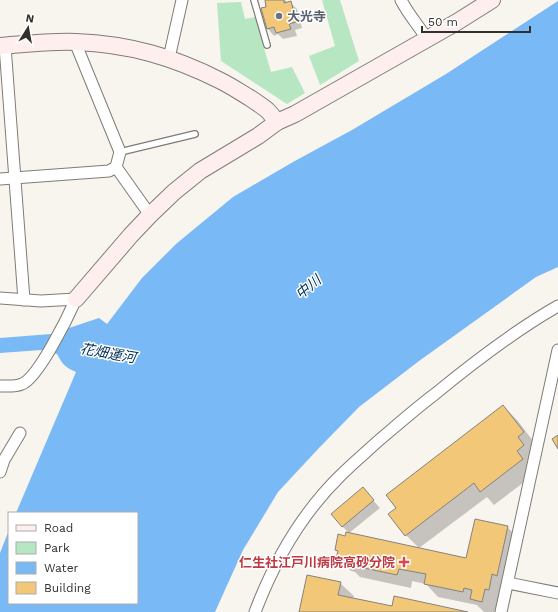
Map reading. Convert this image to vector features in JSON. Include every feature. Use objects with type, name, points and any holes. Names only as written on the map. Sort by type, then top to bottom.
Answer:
[{"type":"street","points":[[169,58],[182,0]]},
{"type":"street","points":[[401,0],[427,39]]},
{"type":"street","points":[[0,386],[22,384],[31,377],[66,322],[76,300],[112,256],[150,215],[174,192],[200,171],[258,136],[276,122],[296,114],[457,22],[492,0]]},
{"type":"street","points":[[0,179],[109,171],[116,167],[120,152],[75,42]]},
{"type":"street","points":[[24,300],[15,178],[2,46],[75,42],[103,44],[125,47],[169,58],[192,67],[230,86],[268,111],[276,122]]},
{"type":"street","points":[[116,167],[150,215]]},
{"type":"street","points":[[0,298],[41,301],[76,300]]},
{"type":"street","points":[[255,612],[270,577],[284,550],[311,509],[341,475],[400,422],[459,374],[529,323],[558,306]]},
{"type":"street","points":[[502,612],[557,357]]},
{"type":"street","points":[[0,472],[4,460],[20,433]]},
{"type":"street","points":[[508,583],[558,593]]},
{"type":"lane","points":[[254,0],[267,45]]},
{"type":"lane","points":[[120,152],[195,134]]},
{"type":"green space","points":[[322,0],[340,0],[359,61],[320,85],[309,56],[335,46]]},
{"type":"green space","points":[[241,2],[245,19],[255,17],[271,72],[292,67],[305,93],[287,104],[221,61],[217,3]]},
{"type":"water","points":[[558,1],[558,267],[536,277],[419,361],[359,407],[278,492],[243,550],[215,612],[0,612],[0,553],[8,533],[8,604],[138,604],[138,512],[16,512],[76,372],[69,369],[61,361],[57,354],[41,350],[0,353],[0,338],[51,334],[99,318],[107,324],[142,278],[176,244],[233,197],[352,130],[446,74]]},
{"type":"building","points":[[265,0],[284,0],[284,3],[291,1],[296,22],[289,24],[291,29],[276,33],[274,27],[267,29],[261,8],[266,7]]},
{"type":"building","points":[[503,405],[524,432],[518,437],[524,445],[517,451],[523,459],[480,492],[474,483],[405,536],[388,514],[396,508],[386,495]]},
{"type":"building","points":[[558,435],[558,449],[552,439]]},
{"type":"building","points":[[363,487],[374,500],[342,527],[331,514]]},
{"type":"building","points":[[475,519],[508,526],[497,576],[492,574],[489,590],[485,589],[482,602],[470,599],[472,590],[464,588],[463,592],[424,584],[426,574],[399,569],[397,575],[345,564],[346,560],[336,558],[338,551],[335,550],[338,534],[345,536],[346,532],[466,558]]},
{"type":"building","points":[[307,575],[341,582],[338,595],[392,606],[394,596],[468,612],[299,612]]},
{"type":"place","name":"大光寺","points":[[279,16]]},
{"type":"place","name":"仁生社江戸川病院高砂分院","points":[[404,562]]},
{"type":"water label","name":"中川","points":[[308,287]]},
{"type":"water label","name":"花畑運河","points":[[108,353]]}]
